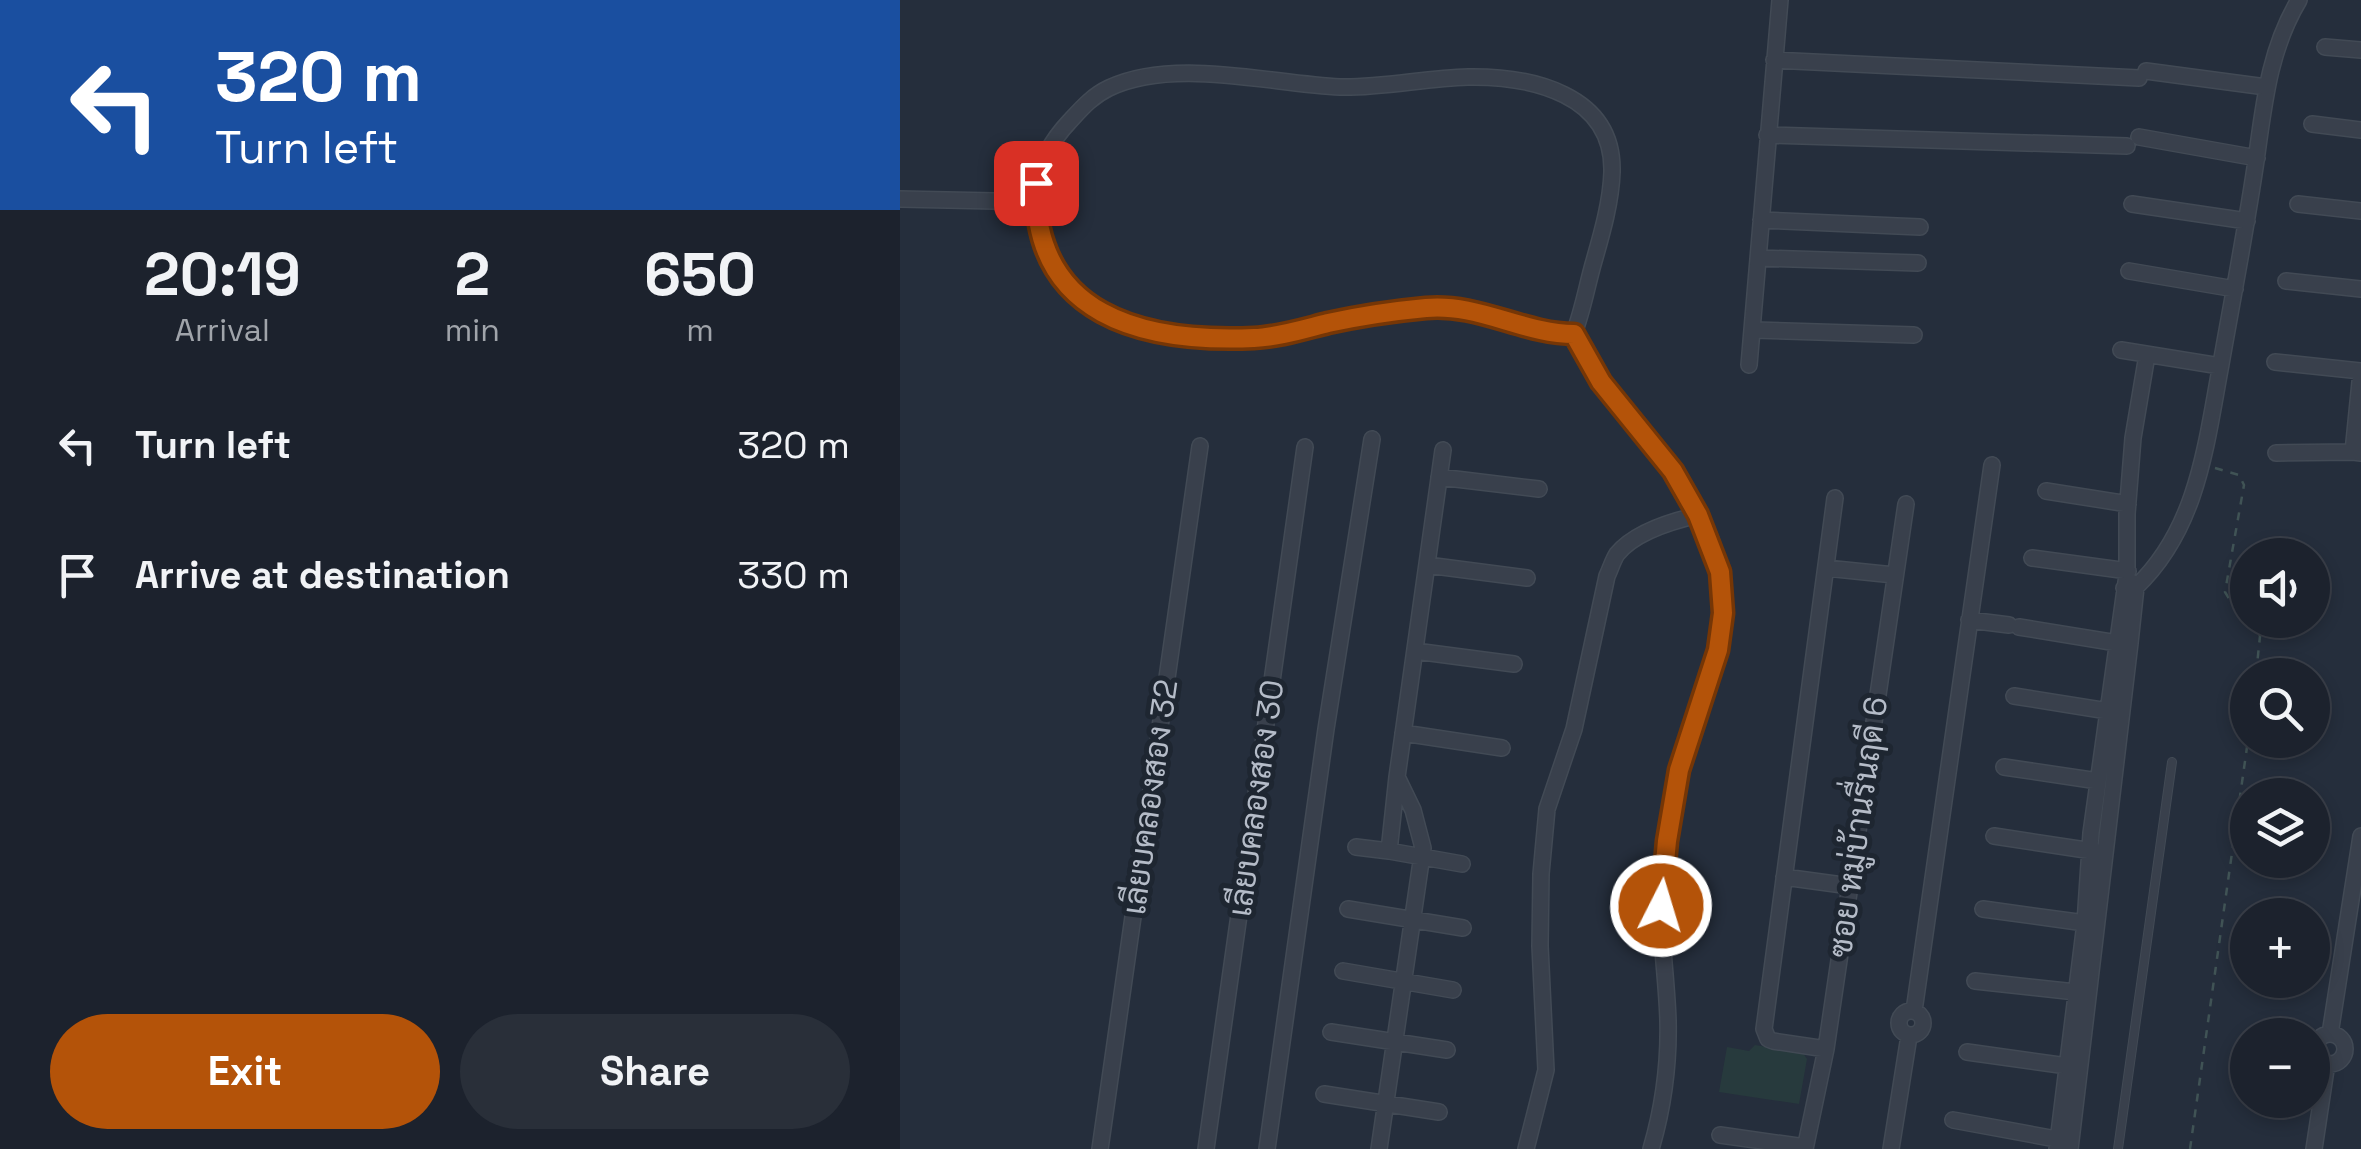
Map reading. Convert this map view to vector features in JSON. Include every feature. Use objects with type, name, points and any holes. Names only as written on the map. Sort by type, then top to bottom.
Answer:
[{"type":"street","points":[[1749,364],[1780,0]]},
{"type":"street","points":[[2032,558],[2129,580],[2158,566],[2176,538],[2204,466],[2236,289],[2266,87],[2278,41],[2298,0]]},
{"type":"street","points":[[2325,47],[2361,50]]},
{"type":"street","points":[[1774,60],[2142,75],[2266,87]]},
{"type":"street","points":[[1574,334],[1554,334],[1456,308],[1359,316],[1256,338],[1165,334],[1101,313],[1073,292],[1050,266],[1034,211],[1044,152],[1090,99],[1110,87],[1174,74],[1349,87],[1468,78],[1510,79],[1554,90],[1581,102],[1598,119],[1612,170],[1608,202],[1574,334],[1601,382],[1673,471],[1698,515],[1720,572],[1723,613],[1708,689],[1679,770],[1667,841],[1661,906],[1668,1046],[1664,1092],[1651,1149]]},
{"type":"street","points":[[2312,124],[2361,130]]},
{"type":"street","points":[[1767,135],[2133,142],[2256,158]]},
{"type":"street","points":[[900,199],[1035,202]]},
{"type":"street","points":[[2132,204],[2247,221]]},
{"type":"street","points":[[2298,204],[2361,210]]},
{"type":"street","points":[[1762,220],[1920,227]]},
{"type":"street","points":[[1759,258],[1918,262]]},
{"type":"street","points":[[2129,272],[2236,289]]},
{"type":"street","points":[[2286,282],[2361,290]]},
{"type":"street","points":[[1754,330],[1914,335]]},
{"type":"street","points":[[2121,350],[2220,366]]},
{"type":"street","points":[[2064,1145],[2129,580],[2128,504],[2133,438],[2147,355]]},
{"type":"street","points":[[2275,362],[2361,372],[2357,453],[2276,454]]},
{"type":"street","points":[[1268,1149],[1326,729],[1372,439]]},
{"type":"street","name":"เลียบคลองสอง 32","points":[[1100,1149],[1200,446]]},
{"type":"street","name":"เลียบคลองสอง 30","points":[[1206,1149],[1305,448]]},
{"type":"street","points":[[1389,851],[1442,450]]},
{"type":"street","points":[[1892,1149],[1910,1036],[1923,1029],[1923,1018],[1914,1011],[1992,465]]},
{"type":"street","points":[[1439,477],[1539,489]]},
{"type":"street","points":[[2046,490],[2128,504]]},
{"type":"street","points":[[1826,1049],[1774,1041],[1765,1034],[1835,498]]},
{"type":"street","name":"ซอย หมู่บ้านรื่นฤดี 6","points":[[1805,1148],[1826,1049],[1906,504]]},
{"type":"street","points":[[1526,1149],[1546,1070],[1540,946],[1545,823],[1574,729],[1607,576],[1617,554],[1633,542],[1653,530],[1698,515]]},
{"type":"street","points":[[1426,565],[1527,578]]},
{"type":"street","points":[[1826,568],[1894,576]]},
{"type":"street","points":[[2064,1145],[2067,1066],[2083,993],[2085,923],[2097,852],[2098,781],[2115,712],[2117,643],[2129,580]]},
{"type":"street","points":[[1970,620],[2117,643]]},
{"type":"street","points":[[1415,651],[1514,664]]},
{"type":"street","points":[[2014,696],[2115,712]]},
{"type":"street","points":[[1403,734],[1502,748]]},
{"type":"street","points":[[2004,766],[2098,781]]},
{"type":"street","points":[[1379,1149],[1423,848],[1413,810],[1397,777]]},
{"type":"street","points":[[1994,836],[2097,852]]},
{"type":"street","points":[[2314,1149],[2327,1063],[2316,1056],[2316,1045],[2330,1034],[2361,836]]},
{"type":"street","points":[[1356,847],[1462,864]]},
{"type":"street","points":[[1784,877],[1850,886]]},
{"type":"street","points":[[1348,908],[1463,928]]},
{"type":"street","points":[[1984,909],[2085,923]]},
{"type":"street","points":[[1343,971],[1453,990]]},
{"type":"street","points":[[1975,980],[2083,993]]},
{"type":"street","points":[[1331,1032],[1447,1050]]},
{"type":"street","points":[[1967,1052],[2067,1066]]},
{"type":"street","points":[[1324,1094],[1439,1112]]},
{"type":"street","points":[[1952,1120],[2064,1145]]},
{"type":"street","points":[[1720,1135],[1805,1148]]},
{"type":"lane","points":[[2118,1149],[2172,762]]},
{"type":"path","points":[[2204,466],[2227,469],[2242,480],[2233,538]]},
{"type":"path","points":[[2230,559],[2225,592],[2230,600]]},
{"type":"path","points":[[2190,1149],[2245,758]]},
{"type":"shaded area","points":[[1755,1045],[1803,1053],[1807,1059],[1799,1104],[1719,1092],[1727,1047],[1749,1051]]},
{"type":"route","points":[[1036,183],[1034,211],[1050,266],[1073,292],[1101,313],[1136,326],[1201,338],[1256,338],[1359,316],[1456,308],[1554,334],[1574,334],[1601,382],[1673,471],[1711,542],[1720,572],[1723,613],[1718,650],[1679,770],[1661,906]]}]
